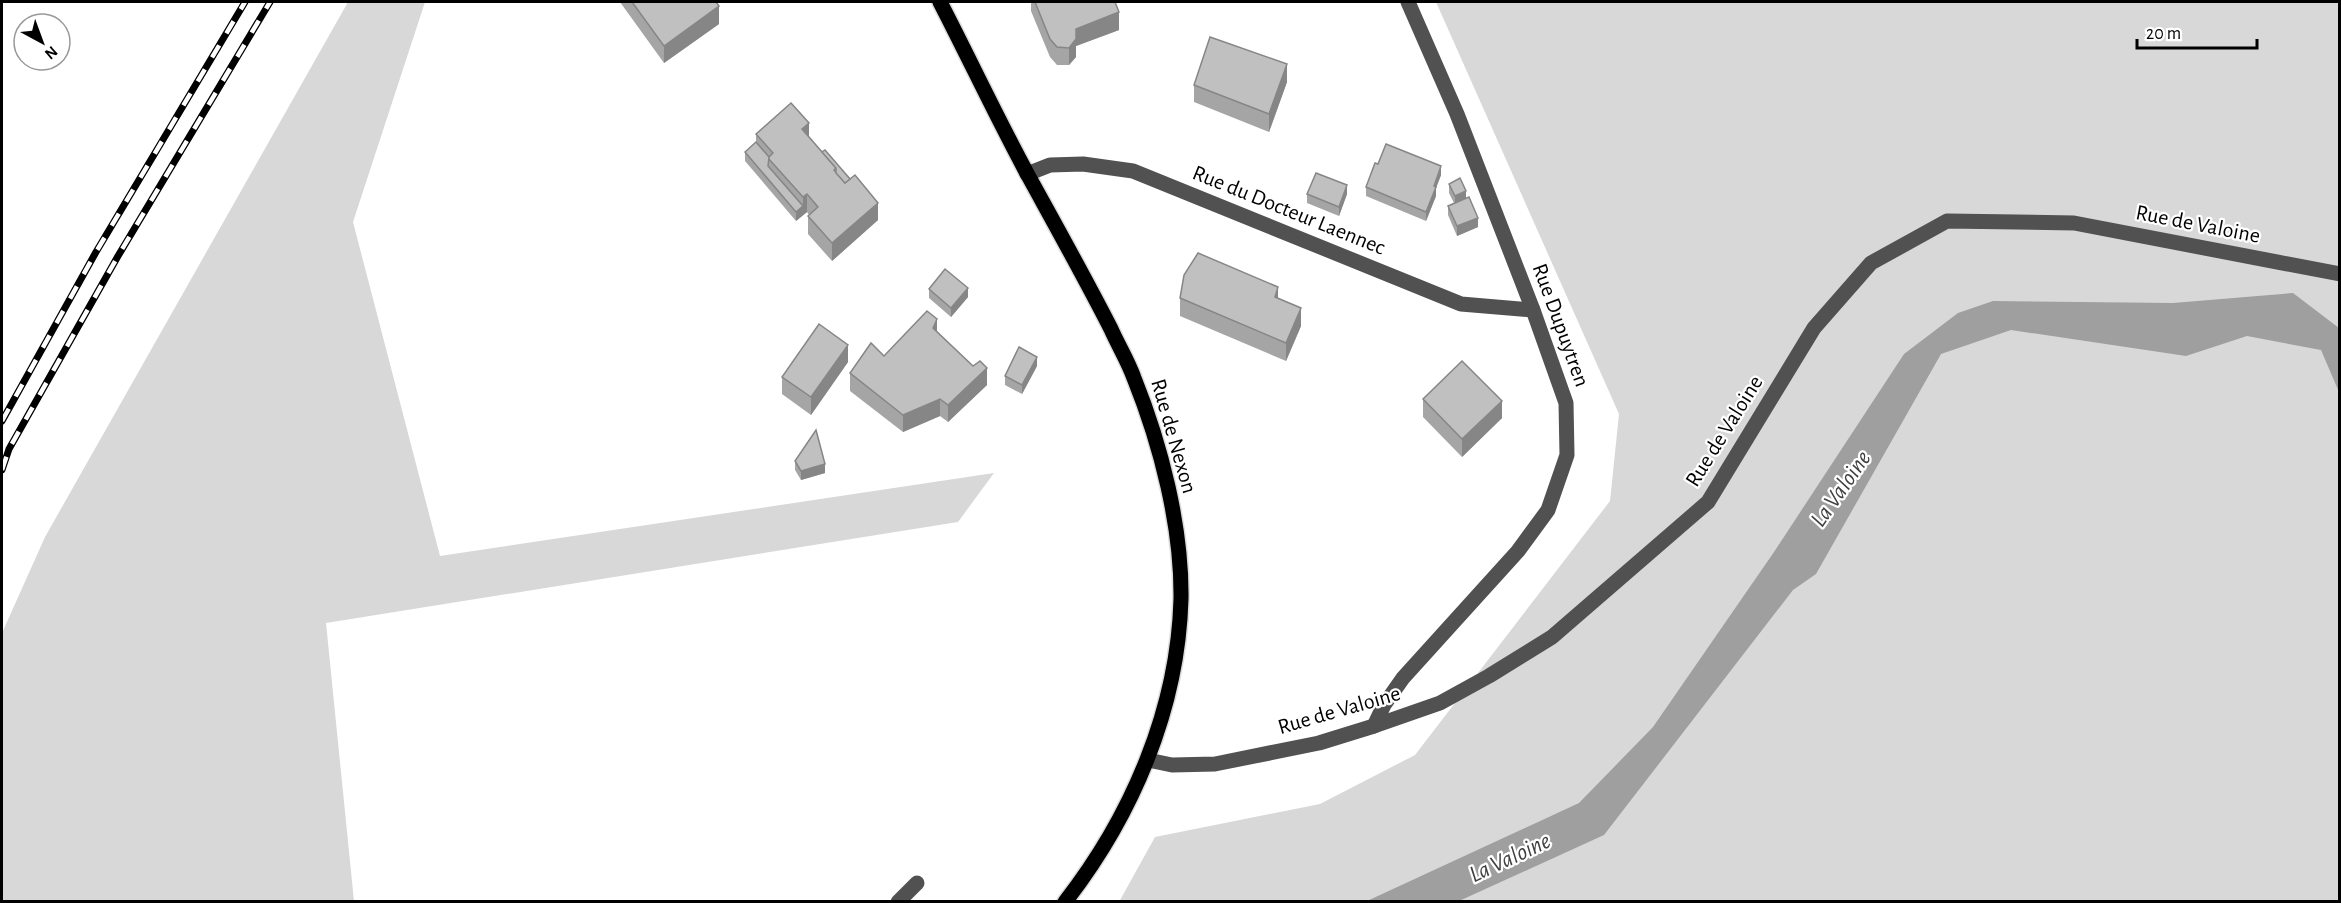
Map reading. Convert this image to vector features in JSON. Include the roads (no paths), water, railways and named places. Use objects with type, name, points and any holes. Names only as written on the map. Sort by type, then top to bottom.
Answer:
[{"type":"main road","name":"Rue de Nexon","points":[[940,2],[1027,174],[1094,295],[1134,377],[1159,454],[1177,534],[1181,598],[1177,647],[1167,698],[1148,760],[1120,818],[1086,874],[1065,902]]},
{"type":"street","name":"Rue Dupuytren","points":[[1374,726],[1384,705],[1403,678],[1518,551],[1548,510],[1567,455],[1566,404],[1533,310],[1458,114],[1408,2]]},
{"type":"street","name":"Rue du Docteur Laennec","points":[[1027,174],[1050,165],[1083,164],[1133,171],[1461,304],[1533,310]]},
{"type":"street","name":"Rue de Valoine","points":[[1148,760],[1172,765],[1215,764],[1319,743],[1440,703],[1552,637],[1708,502],[1814,328],[1871,262],[1947,221],[2074,223],[2340,274]]},
{"type":"street","points":[[898,902],[917,883]]},
{"type":"water","name":"La Valoine","points":[[2293,293],[2339,328],[2339,392],[2321,350],[2247,336],[2186,356],[2011,330],[1941,354],[1816,574],[1793,590],[1604,835],[1459,901],[1367,901],[1579,803],[1653,727],[1774,552],[1904,354],[1958,313],[1993,301],[2173,303]]},
{"type":"railway","points":[[2,421],[96,252],[245,2]]},
{"type":"railway","points":[[2,470],[9,449],[118,256],[270,2]]}]
